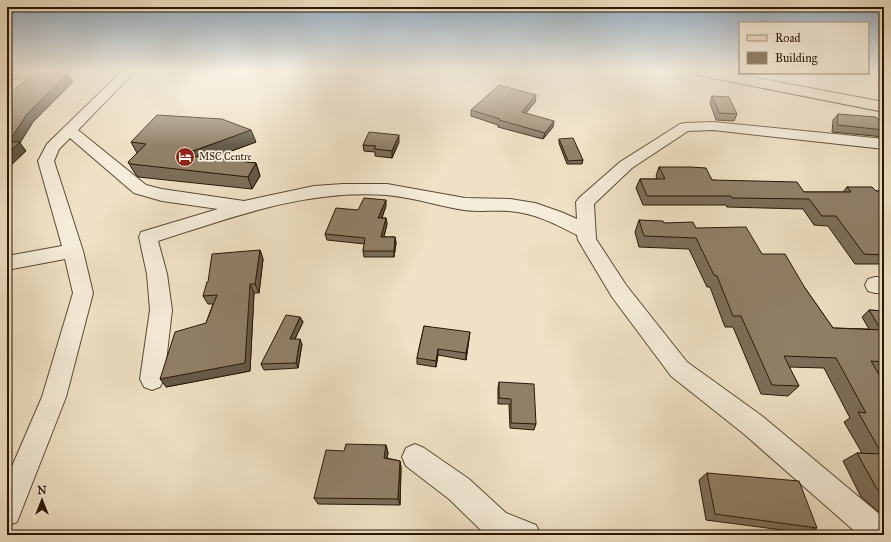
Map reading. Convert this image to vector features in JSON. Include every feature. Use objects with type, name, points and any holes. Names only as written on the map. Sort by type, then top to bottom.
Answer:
[{"type":"main road","points":[[829,96],[884,107]]},
{"type":"main road","points":[[864,96],[884,100]]},
{"type":"street","points":[[7,512],[54,397],[82,293],[73,251],[46,161],[52,147],[103,96]]},
{"type":"street","points":[[881,535],[753,425],[679,369],[619,291],[588,240],[585,202],[626,165],[685,127],[713,126],[884,144]]},
{"type":"street","points":[[69,130],[140,189],[162,195],[244,207]]},
{"type":"street","points":[[152,378],[161,310],[156,274],[148,237],[244,207],[282,198],[343,189],[387,190],[465,204],[510,205],[535,209],[555,216],[587,232]]},
{"type":"street","points":[[7,263],[73,251]]},
{"type":"street","points":[[415,457],[459,489],[497,525],[526,535]]},
{"type":"building","points":[[7,96],[45,96],[27,114],[9,142],[20,142],[7,154]]},
{"type":"building","points":[[486,96],[535,96],[522,112],[554,121],[545,133],[499,120],[500,119],[471,110]]},
{"type":"building","points":[[712,96],[729,97],[737,114],[719,113]]},
{"type":"building","points":[[838,114],[876,117],[884,125],[884,130],[837,125]]},
{"type":"building","points":[[157,115],[222,119],[251,130],[182,155],[256,163],[248,177],[131,164],[128,162],[146,144],[131,142]]},
{"type":"building","points":[[369,132],[399,135],[392,151],[374,149],[376,146],[363,145]]},
{"type":"building","points":[[573,138],[583,160],[568,161],[559,139]]},
{"type":"building","points":[[659,167],[706,168],[712,180],[797,182],[804,192],[851,192],[847,187],[872,187],[876,191],[884,191],[884,255],[864,254],[836,216],[822,216],[809,199],[732,198],[731,196],[647,196],[640,179],[665,179]]},
{"type":"building","points":[[364,198],[386,200],[378,218],[386,218],[381,237],[395,237],[394,251],[363,251],[365,238],[325,234],[336,208],[358,210]]},
{"type":"building","points":[[639,220],[663,221],[664,223],[693,222],[696,228],[746,227],[762,254],[785,254],[805,288],[833,328],[883,330],[884,362],[871,361],[884,383],[884,495],[877,489],[857,453],[882,454],[858,412],[866,413],[836,358],[784,356],[799,386],[772,385],[741,316],[733,316],[717,276],[714,275],[696,238],[644,236]]},
{"type":"building","points":[[260,250],[255,284],[250,284],[245,363],[160,379],[175,332],[206,323],[217,295],[203,296],[208,282],[212,254]]},
{"type":"building","points":[[869,310],[884,311],[884,331],[881,330]]},
{"type":"building","points":[[286,315],[300,317],[290,339],[300,339],[296,363],[261,364]]},
{"type":"building","points":[[424,326],[470,332],[466,353],[438,349],[436,361],[417,358]]},
{"type":"building","points":[[499,382],[534,384],[536,424],[511,423],[511,399],[499,398]]},
{"type":"building","points":[[346,444],[386,445],[384,458],[400,461],[398,499],[314,498],[326,450],[344,451]]},
{"type":"building","points":[[707,473],[799,481],[817,528],[715,514]]},
{"type":"place","name":"MSC Centre","points":[[185,157]]}]
